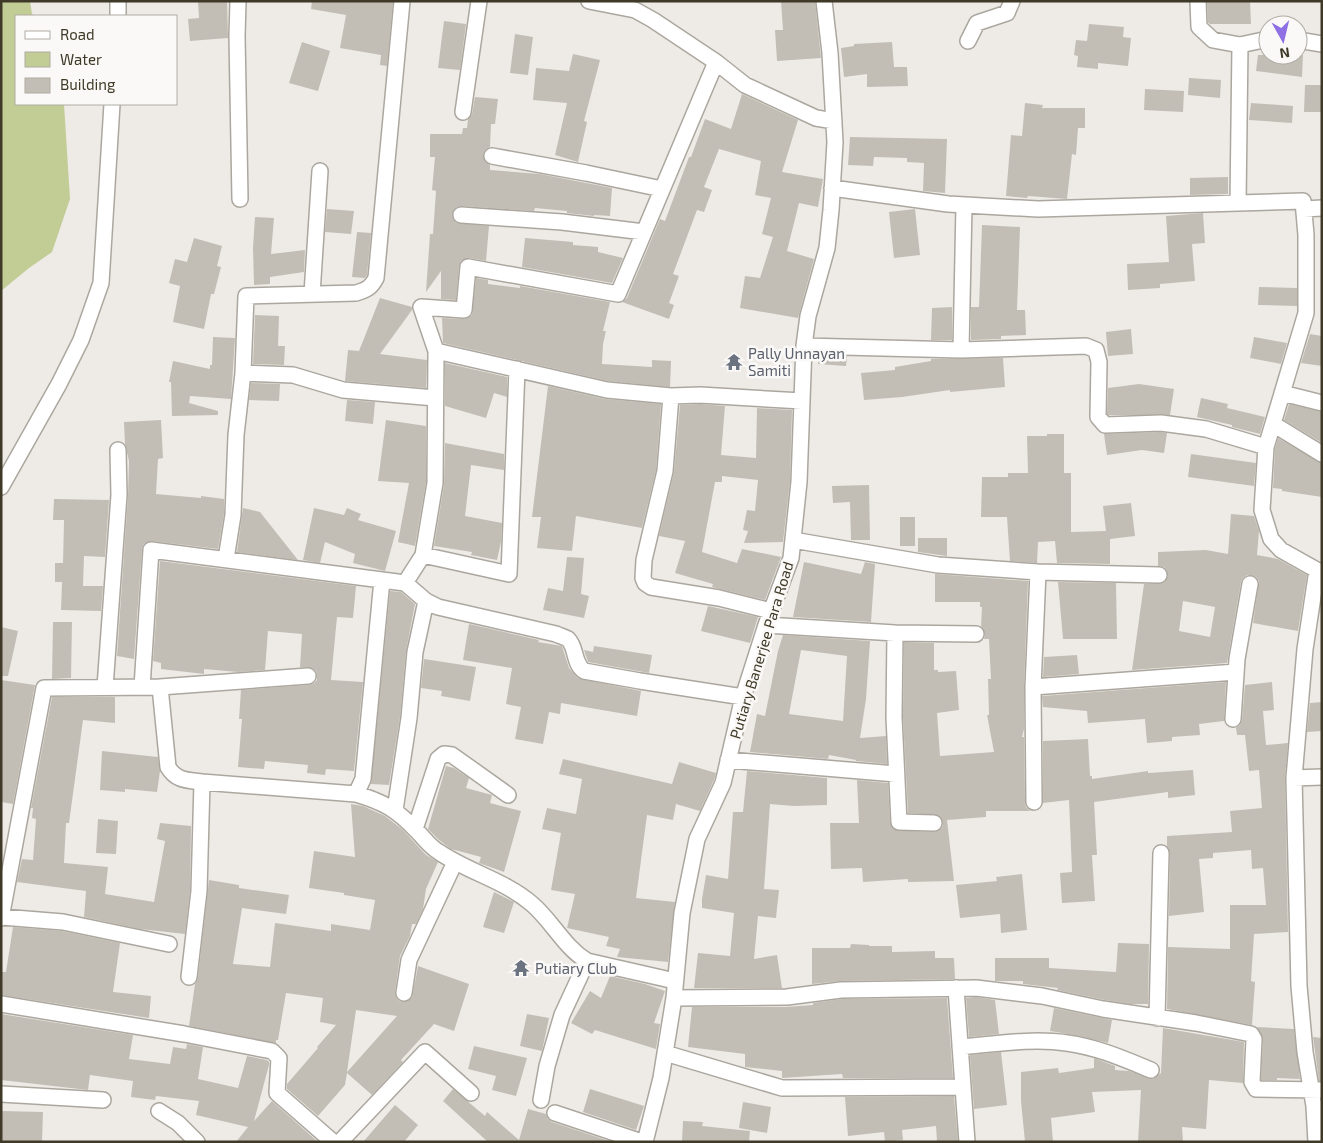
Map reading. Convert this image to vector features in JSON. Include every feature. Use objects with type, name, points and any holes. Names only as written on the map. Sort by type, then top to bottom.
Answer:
[{"type":"street","points":[[118,1],[118,15]]},
{"type":"street","points":[[238,1],[240,199]]},
{"type":"street","points":[[226,559],[232,515],[236,435],[243,373],[246,296],[356,293],[368,290],[373,285],[376,278],[402,1]]},
{"type":"street","points":[[463,112],[479,1]]},
{"type":"street","points":[[588,1],[635,10],[716,62],[745,85],[816,118],[834,121]]},
{"type":"street","name":"Putiary Banerjee Para Road","points":[[644,1142],[661,1078],[674,998],[674,981],[682,913],[697,839],[722,783],[743,697],[768,618],[791,558],[799,482],[804,346],[808,316],[827,248],[835,142],[824,1]]},
{"type":"street","points":[[968,41],[977,23],[1007,13],[1012,1]]},
{"type":"street","points":[[1198,1],[1200,27],[1213,40],[1240,45],[1258,41]]},
{"type":"street","points":[[1308,42],[1322,44]]},
{"type":"street","points":[[1238,203],[1240,45]]},
{"type":"street","points":[[405,583],[423,556],[435,483],[436,351],[421,307],[464,310],[468,267],[618,294],[716,62]]},
{"type":"street","points":[[1,487],[59,384],[81,340],[100,282],[112,105]]},
{"type":"street","points":[[492,156],[662,189]]},
{"type":"street","points":[[312,294],[320,171]]},
{"type":"street","points":[[832,188],[964,205],[1038,209],[1303,201],[1306,312],[1266,447],[1262,510],[1271,539],[1281,550],[1319,572],[1305,649],[1294,778],[1299,986],[1316,1090],[1316,1142]]},
{"type":"street","points":[[961,350],[964,205]]},
{"type":"street","points":[[1304,210],[1322,208]]},
{"type":"street","points":[[461,215],[562,222],[644,232]]},
{"type":"street","points":[[1306,300],[1322,301]]},
{"type":"street","points":[[804,346],[961,350],[1086,346],[1096,350],[1099,362],[1098,417],[1105,425],[1161,423],[1197,428],[1266,447]]},
{"type":"street","points":[[436,351],[607,390],[671,396],[802,401]]},
{"type":"street","points":[[423,556],[509,574],[517,369]]},
{"type":"street","points":[[243,373],[293,375],[343,390],[436,398]]},
{"type":"street","points":[[1282,392],[1322,403]]},
{"type":"street","points":[[671,396],[665,471],[644,560],[643,578],[645,583],[651,587],[712,596],[768,618],[894,633],[976,634]]},
{"type":"street","points":[[1272,424],[1322,454]]},
{"type":"street","points":[[105,687],[118,496],[118,450]]},
{"type":"street","points":[[793,540],[938,565],[1038,572],[1159,575]]},
{"type":"street","points":[[142,687],[151,550],[405,583],[438,607],[556,634],[568,640],[573,648],[579,667],[584,671],[743,697]]},
{"type":"street","points":[[1034,802],[1033,688],[1038,572]]},
{"type":"street","points":[[356,794],[363,780],[382,580]]},
{"type":"street","points":[[1232,719],[1236,658],[1250,584]]},
{"type":"street","points":[[395,810],[409,718],[415,652],[426,600]]},
{"type":"street","points":[[894,633],[894,717],[899,822],[934,823]]},
{"type":"street","points":[[1033,688],[1236,672]]},
{"type":"street","points":[[169,944],[63,922],[1,917],[44,688],[160,687],[308,676]]},
{"type":"street","points":[[160,687],[168,767],[177,778],[202,782],[356,794],[370,798],[395,810],[436,851],[454,862],[498,882],[533,905],[576,954],[587,961],[674,981]]},
{"type":"street","points":[[415,829],[438,759],[444,754],[452,755],[508,795]]},
{"type":"street","points":[[728,760],[896,774]]},
{"type":"street","points":[[1294,778],[1322,777]]},
{"type":"street","points":[[189,978],[199,892],[202,782]]},
{"type":"street","points":[[1157,1018],[1161,853]]},
{"type":"street","points":[[404,993],[409,960],[454,862]]},
{"type":"street","points":[[541,1100],[547,1066],[562,1015],[587,961]]},
{"type":"street","points":[[674,998],[787,997],[841,990],[956,988],[976,988],[1042,996],[1157,1018],[1196,1022],[1252,1034],[1254,1039],[1252,1082],[1256,1089],[1316,1090]]},
{"type":"street","points":[[956,988],[967,1142]]},
{"type":"street","points":[[1,1004],[184,1034],[272,1051],[279,1058],[277,1094],[333,1142]]},
{"type":"street","points":[[960,1047],[1023,1042],[1066,1043],[1106,1052],[1151,1070]]},
{"type":"street","points":[[340,1142],[425,1052],[471,1093]]},
{"type":"street","points":[[665,1053],[782,1088],[963,1087]]},
{"type":"street","points":[[1,1094],[103,1100]]},
{"type":"street","points":[[159,1111],[178,1123],[197,1142]]},
{"type":"street","points":[[555,1113],[644,1142]]},
{"type":"water","points":[[1,1],[30,1],[34,15],[15,15],[15,105],[64,105],[70,199],[52,252],[1,291]]},
{"type":"building","points":[[198,1],[227,1],[228,38],[190,41],[188,19],[199,18]]},
{"type":"building","points":[[312,1],[393,1],[387,66],[380,65],[381,55],[340,48],[346,15],[311,9]]},
{"type":"building","points":[[781,1],[815,1],[821,58],[777,61],[775,30],[783,30]]},
{"type":"building","points":[[1207,1],[1250,1],[1251,24],[1208,23]]},
{"type":"building","points":[[444,21],[466,24],[460,70],[438,68]]},
{"type":"building","points":[[1089,24],[1124,27],[1123,37],[1131,38],[1128,66],[1098,63],[1098,69],[1077,67],[1078,56],[1074,55],[1076,40],[1087,41]]},
{"type":"building","points":[[515,34],[533,37],[528,75],[510,73]]},
{"type":"building","points":[[302,42],[330,51],[318,91],[289,83]]},
{"type":"building","points":[[892,42],[894,67],[907,67],[908,86],[867,87],[867,74],[844,77],[841,48],[854,46],[854,44]]},
{"type":"building","points":[[573,54],[600,60],[584,121],[587,122],[578,162],[555,155],[567,103],[533,100],[536,68],[569,71]]},
{"type":"building","points":[[1258,55],[1258,65],[1303,65],[1302,77],[1256,71]]},
{"type":"building","points":[[1189,78],[1221,80],[1220,98],[1188,95]]},
{"type":"building","points":[[1305,85],[1322,85],[1321,112],[1304,112]]},
{"type":"building","points":[[1145,89],[1184,91],[1183,112],[1144,110]]},
{"type":"building","points":[[742,94],[798,120],[782,172],[823,179],[818,207],[799,203],[787,251],[814,259],[798,318],[740,308],[745,276],[760,278],[773,237],[762,234],[771,198],[755,195],[761,161],[719,149],[704,187],[712,190],[704,212],[697,210],[673,274],[679,276],[669,303],[674,305],[669,319],[622,302],[627,298],[660,219],[665,221],[705,119],[731,129]]},
{"type":"building","points":[[475,97],[498,99],[495,124],[491,124],[490,147],[485,150],[483,155],[486,163],[490,165],[490,170],[540,174],[612,188],[610,216],[594,216],[535,208],[534,211],[456,207],[452,215],[456,223],[489,226],[486,261],[469,258],[461,261],[456,300],[441,299],[441,271],[426,292],[430,234],[433,234],[436,191],[432,190],[435,157],[430,157],[430,134],[462,134],[463,128],[467,128],[468,120],[472,114]]},
{"type":"building","points":[[1025,103],[1043,105],[1042,108],[1085,108],[1085,128],[1078,128],[1076,155],[1072,154],[1067,199],[1006,196],[1011,135],[1022,136]]},
{"type":"building","points":[[1251,103],[1293,106],[1292,123],[1249,120]]},
{"type":"building","points":[[850,137],[947,139],[945,193],[923,191],[924,163],[907,162],[907,158],[874,157],[873,166],[848,165]]},
{"type":"building","points":[[1228,177],[1228,194],[1190,195],[1190,178]]},
{"type":"building","points":[[327,209],[354,211],[351,234],[325,232]]},
{"type":"building","points":[[915,209],[920,255],[894,258],[889,212]]},
{"type":"building","points":[[1203,213],[1205,243],[1192,244],[1195,281],[1160,284],[1160,288],[1128,290],[1127,264],[1169,262],[1166,216]]},
{"type":"building","points":[[255,217],[274,218],[271,254],[305,250],[304,272],[270,277],[270,284],[254,285],[253,248]]},
{"type":"building","points":[[982,225],[1020,227],[1017,310],[1025,310],[1026,335],[1001,336],[1001,339],[971,340],[971,307],[979,307]]},
{"type":"building","points":[[357,232],[371,233],[367,275],[365,278],[352,277]]},
{"type":"building","points":[[194,238],[222,246],[217,266],[221,267],[214,294],[211,294],[204,329],[173,322],[180,286],[169,283],[175,259],[187,262]]},
{"type":"building","points":[[525,238],[573,242],[573,245],[598,247],[598,252],[623,258],[612,283],[522,267]]},
{"type":"building","points":[[476,278],[488,280],[488,284],[520,288],[520,286],[610,302],[603,331],[606,331],[602,364],[652,367],[652,360],[671,361],[670,387],[608,381],[443,343],[442,318],[464,319],[472,315]]},
{"type":"building","points":[[1259,287],[1297,288],[1297,306],[1258,305]]},
{"type":"building","points":[[380,298],[412,307],[412,310],[380,354],[427,360],[426,388],[345,381],[348,350],[359,351]]},
{"type":"building","points":[[952,307],[952,340],[931,340],[932,308]]},
{"type":"building","points":[[255,315],[279,316],[278,346],[285,346],[284,365],[253,364]]},
{"type":"building","points":[[1131,329],[1133,354],[1108,356],[1106,332]]},
{"type":"building","points":[[1310,334],[1322,336],[1322,366],[1301,363]]},
{"type":"building","points":[[213,337],[235,338],[231,399],[190,396],[189,403],[218,411],[218,415],[172,416],[171,382],[169,382],[173,361],[210,369],[210,365],[212,365]]},
{"type":"building","points":[[1254,337],[1287,343],[1281,364],[1250,358]]},
{"type":"building","points":[[819,356],[847,356],[846,366],[818,364]]},
{"type":"building","points":[[1003,358],[1005,387],[950,392],[950,390],[864,400],[861,373],[895,370],[895,367],[931,361],[931,359]]},
{"type":"building","points":[[445,363],[507,377],[507,397],[494,393],[486,418],[445,406]]},
{"type":"building","points":[[251,383],[280,384],[279,401],[249,400]]},
{"type":"building","points":[[1139,384],[1174,389],[1170,415],[1107,414],[1108,388]]},
{"type":"building","points":[[548,386],[605,399],[661,404],[656,470],[642,528],[576,516],[572,551],[537,548],[541,517],[532,517]]},
{"type":"building","points":[[1201,398],[1228,404],[1227,408],[1265,417],[1260,434],[1197,417]]},
{"type":"building","points":[[347,400],[375,402],[373,424],[345,421]]},
{"type":"building","points":[[1289,404],[1322,412],[1322,443],[1284,420]]},
{"type":"building","points":[[680,405],[725,406],[721,455],[756,458],[757,408],[792,410],[790,481],[783,542],[744,543],[748,531],[743,530],[747,510],[755,511],[758,480],[722,476],[722,482],[715,482],[702,552],[737,563],[742,549],[781,557],[765,600],[712,587],[713,584],[675,573],[685,541],[659,536],[674,472]]},
{"type":"building","points":[[161,420],[163,458],[158,459],[156,494],[224,499],[224,514],[218,549],[152,541],[144,544],[142,549],[134,659],[117,656],[128,496],[129,461],[125,444],[124,422]]},
{"type":"building","points":[[386,420],[426,426],[426,482],[415,546],[398,542],[409,483],[378,481]]},
{"type":"building","points":[[1167,433],[1164,453],[1142,450],[1107,455],[1104,434]]},
{"type":"building","points":[[1047,434],[1064,434],[1064,473],[1071,473],[1071,532],[1106,531],[1103,506],[1131,503],[1135,536],[1110,539],[1110,564],[1057,563],[1055,541],[1038,542],[1037,563],[1010,561],[1007,517],[981,517],[982,477],[1008,477],[1008,473],[1028,473],[1027,436],[1047,436]]},
{"type":"building","points":[[1278,438],[1322,463],[1322,497],[1273,488],[1275,449]]},
{"type":"building","points":[[445,443],[504,454],[504,470],[471,465],[465,516],[502,523],[501,542],[497,560],[471,555],[472,552],[434,546],[444,485]]},
{"type":"building","points":[[1191,454],[1256,463],[1254,486],[1188,477]]},
{"type":"building","points":[[869,485],[870,540],[851,540],[850,502],[833,503],[832,486]]},
{"type":"building","points":[[54,499],[109,500],[105,557],[84,556],[83,586],[103,586],[101,611],[61,610],[62,582],[55,582],[55,563],[63,563],[64,520],[53,520]]},
{"type":"building","points":[[243,508],[260,512],[298,560],[237,552]]},
{"type":"building","points":[[314,508],[344,515],[347,508],[361,514],[358,520],[396,531],[385,571],[353,563],[355,554],[325,542],[320,563],[303,560]]},
{"type":"building","points":[[1231,514],[1254,516],[1259,531],[1257,555],[1278,559],[1307,575],[1298,631],[1253,623],[1259,581],[1256,577],[1247,575],[1241,582],[1227,663],[1132,670],[1144,584],[1163,583],[1168,576],[1164,567],[1158,566],[1158,552],[1206,550],[1228,554]],"holes":[[[1183,601],[1215,607],[1210,637],[1179,631]]]},
{"type":"building","points":[[900,517],[915,517],[915,546],[900,546]]},
{"type":"building","points":[[918,538],[947,538],[947,556],[918,552]]},
{"type":"building","points":[[567,557],[584,558],[581,594],[589,596],[584,618],[543,610],[548,588],[563,591]]},
{"type":"building","points":[[160,561],[356,586],[353,618],[337,617],[331,680],[363,682],[354,771],[326,769],[325,775],[307,773],[308,765],[265,761],[264,769],[238,767],[242,719],[239,719],[241,690],[309,685],[317,680],[316,671],[312,668],[300,667],[302,634],[268,631],[265,670],[238,672],[204,669],[204,674],[161,669],[161,663],[153,661]]},
{"type":"building","points":[[804,562],[861,574],[865,562],[875,564],[871,622],[793,617]]},
{"type":"building","points":[[935,574],[1028,581],[1024,729],[1022,737],[1024,737],[1025,802],[1026,807],[1030,811],[986,811],[986,817],[947,820],[954,881],[908,882],[908,879],[863,882],[862,868],[831,869],[830,823],[859,823],[857,780],[888,783],[890,822],[895,830],[934,832],[942,828],[943,824],[942,819],[938,815],[908,813],[903,717],[904,642],[934,643],[934,670],[938,670],[938,672],[956,671],[959,710],[937,713],[940,756],[994,752],[987,715],[989,715],[988,679],[991,679],[989,639],[984,639],[985,634],[981,626],[982,607],[980,607],[980,602],[935,602]]},
{"type":"building","points":[[1058,582],[1116,583],[1117,639],[1063,639]]},
{"type":"building","points":[[390,591],[401,592],[415,604],[406,651],[400,717],[389,785],[371,784]]},
{"type":"building","points":[[708,606],[758,617],[750,643],[701,631]]},
{"type":"building","points":[[53,622],[72,622],[71,678],[52,679]]},
{"type":"building","points":[[469,624],[539,640],[538,642],[562,646],[569,668],[578,678],[641,691],[637,716],[561,703],[560,714],[549,712],[543,744],[515,739],[521,707],[506,704],[512,668],[463,660]]},
{"type":"building","points":[[1,627],[18,631],[8,676],[1,676]]},
{"type":"building","points":[[783,635],[870,641],[866,699],[860,738],[886,736],[887,764],[856,761],[829,755],[828,759],[750,752],[757,714],[765,716]],"holes":[[[801,650],[847,656],[843,721],[789,714]]]},
{"type":"building","points":[[594,646],[652,655],[649,673],[588,662],[584,650],[593,652]]},
{"type":"building","points":[[1077,655],[1079,674],[1043,677],[1044,657]]},
{"type":"building","points":[[424,659],[476,667],[470,701],[441,696],[442,691],[421,688]]},
{"type":"building","points":[[1,680],[35,685],[13,804],[1,802]]},
{"type":"building","points":[[1226,682],[1224,721],[1199,724],[1200,735],[1172,737],[1172,741],[1147,743],[1145,719],[1088,723],[1087,711],[1043,707],[1042,696]]},
{"type":"building","points":[[1272,682],[1274,710],[1263,711],[1266,745],[1288,743],[1285,778],[1288,932],[1254,934],[1251,981],[1255,982],[1252,1025],[1167,1009],[1168,947],[1230,949],[1230,905],[1266,905],[1263,868],[1252,869],[1251,850],[1213,853],[1213,858],[1199,859],[1204,912],[1169,916],[1170,853],[1167,846],[1167,836],[1232,832],[1230,811],[1262,808],[1259,770],[1249,771],[1245,735],[1237,735],[1236,728],[1242,720],[1245,685]]},
{"type":"building","points":[[52,697],[115,697],[115,723],[83,720],[69,823],[66,823],[64,863],[108,867],[105,894],[154,902],[165,841],[157,839],[160,823],[191,826],[190,890],[185,934],[140,929],[84,917],[86,891],[17,882],[22,859],[33,860],[36,819],[32,818],[33,808],[31,808]]},
{"type":"building","points":[[1322,702],[1322,731],[1307,732],[1310,703]]},
{"type":"building","points":[[1088,739],[1090,776],[1092,776],[1092,779],[1148,771],[1148,773],[1193,770],[1195,795],[1168,798],[1168,792],[1094,802],[1097,855],[1092,855],[1095,901],[1062,903],[1060,873],[1072,872],[1069,800],[1043,803],[1043,741]]},
{"type":"building","points":[[102,751],[158,757],[160,771],[157,792],[125,789],[125,792],[100,790]]},
{"type":"building","points":[[563,759],[672,784],[679,762],[716,773],[700,811],[676,804],[673,820],[647,815],[636,898],[675,902],[668,962],[617,957],[620,949],[606,946],[609,937],[567,928],[575,894],[551,890],[561,833],[542,829],[547,808],[576,814],[582,779],[559,774]]},
{"type":"building","points":[[446,766],[454,768],[469,778],[466,788],[492,795],[490,803],[521,811],[504,872],[479,863],[481,857],[451,849],[428,829]]},
{"type":"building","points":[[747,771],[827,778],[827,805],[794,806],[770,804],[764,889],[779,890],[776,918],[758,916],[754,959],[777,955],[782,988],[694,988],[698,953],[730,956],[734,913],[702,908],[702,899],[706,875],[728,879],[733,812],[743,812]]},
{"type":"building","points":[[351,804],[363,806],[385,816],[403,830],[426,855],[438,862],[426,889],[423,909],[416,924],[412,924],[410,936],[400,956],[395,992],[399,1001],[403,1002],[412,998],[418,966],[469,984],[454,1031],[434,1024],[401,1060],[403,1062],[372,1095],[347,1073],[345,1085],[318,1116],[287,1089],[287,1084],[336,1025],[320,1022],[323,998],[286,993],[276,1043],[189,1026],[195,984],[198,978],[209,880],[239,885],[239,888],[289,895],[286,914],[242,908],[233,964],[270,967],[275,923],[331,931],[331,924],[370,930],[375,900],[309,888],[314,851],[355,857]],"holes":[[[356,1010],[397,1016],[347,1072]]]},
{"type":"building","points":[[98,819],[118,821],[116,854],[96,853]]},
{"type":"building","points":[[1022,874],[1027,930],[1001,933],[1000,914],[960,918],[956,885],[997,881],[996,877]]},
{"type":"building","points":[[494,892],[514,902],[504,933],[483,927]]},
{"type":"building","points":[[13,927],[62,931],[120,943],[113,992],[151,996],[149,1018],[1,995],[1,972],[6,972]]},
{"type":"building","points":[[1118,943],[1149,944],[1148,1004],[1130,1004],[1105,1000],[1057,990],[1058,988],[1023,984],[1023,981],[995,981],[995,958],[1049,958],[1049,968],[1116,972]]},
{"type":"building","points":[[851,944],[892,946],[892,952],[935,951],[935,958],[954,958],[955,979],[841,981],[812,984],[812,948],[850,948]]},
{"type":"building","points":[[610,976],[665,991],[654,1023],[660,1024],[656,1049],[595,1030],[592,1034],[571,1023],[590,991],[601,998]]},
{"type":"building","points":[[976,997],[995,1000],[999,1034],[969,1037],[966,998]]},
{"type":"building","points":[[947,998],[953,1078],[843,1078],[842,1074],[782,1078],[782,1071],[745,1067],[745,1054],[688,1047],[692,1007],[785,1007],[813,1005],[813,1003],[842,999]]},
{"type":"building","points":[[1054,1008],[1112,1020],[1108,1043],[1050,1031]]},
{"type":"building","points":[[1,1014],[133,1035],[129,1059],[170,1064],[173,1047],[186,1049],[187,1044],[203,1047],[198,1079],[238,1088],[247,1056],[267,1060],[269,1065],[254,1121],[272,1101],[318,1142],[236,1142],[248,1127],[196,1115],[199,1101],[156,1096],[155,1100],[131,1097],[133,1081],[90,1075],[88,1090],[1,1080]]},
{"type":"building","points":[[527,1014],[549,1018],[542,1051],[520,1046]]},
{"type":"building","points":[[1257,1027],[1294,1029],[1300,1079],[1277,1078],[1277,1080],[1261,1080],[1263,1039]]},
{"type":"building","points":[[1163,1028],[1244,1042],[1243,1083],[1209,1080],[1206,1129],[1182,1127],[1183,1142],[1138,1142],[1141,1090],[1092,1092],[1095,1112],[1051,1118],[1053,1142],[1025,1142],[1021,1101],[1021,1072],[1058,1068],[1059,1073],[1094,1068],[1094,1058],[1115,1066],[1115,1070],[1129,1071],[1153,1079],[1161,1073]]},
{"type":"building","points":[[1313,1037],[1322,1038],[1322,1081],[1319,1081]]},
{"type":"building","points":[[474,1046],[527,1058],[516,1096],[492,1090],[496,1076],[468,1069]]},
{"type":"building","points":[[1001,1052],[1007,1105],[974,1109],[970,1055]]},
{"type":"building","points":[[453,1089],[485,1116],[487,1112],[519,1140],[528,1109],[546,1114],[552,1122],[612,1142],[488,1142],[443,1101]]},
{"type":"building","points":[[590,1089],[644,1106],[636,1130],[583,1112]]},
{"type":"building","points":[[954,1096],[958,1142],[937,1142],[936,1126],[902,1130],[903,1140],[885,1142],[884,1132],[848,1136],[845,1097]]},
{"type":"building","points":[[743,1102],[771,1107],[767,1133],[739,1128]]},
{"type":"building","points":[[395,1105],[418,1125],[404,1142],[363,1142]]},
{"type":"building","points":[[1,1111],[43,1112],[42,1142],[1,1142]]},
{"type":"building","points":[[683,1121],[703,1122],[702,1126],[750,1131],[749,1142],[682,1142]]},
{"type":"place","name":"Pally Unnayan Samiti","points":[[734,362]]},
{"type":"place","name":"Putiary Club","points":[[521,968]]}]
